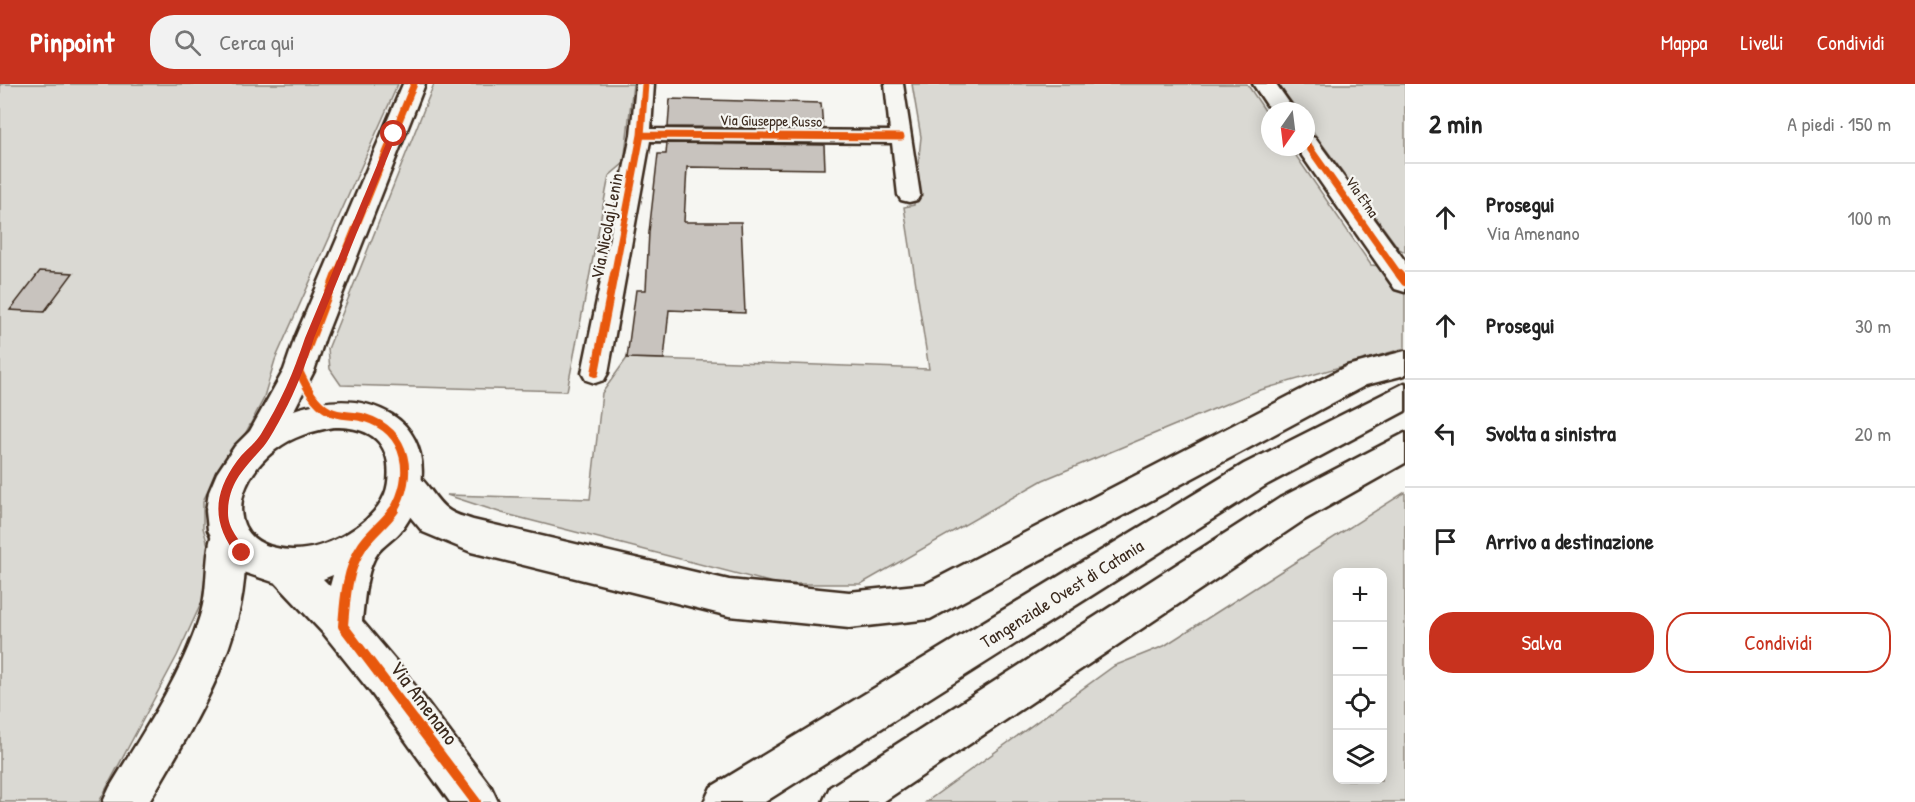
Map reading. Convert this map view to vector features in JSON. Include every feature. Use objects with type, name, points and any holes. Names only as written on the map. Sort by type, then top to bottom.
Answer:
[{"type":"main road","points":[[261,442],[299,371],[310,338],[414,84]]},
{"type":"main road","points":[[1264,84],[1277,102]]},
{"type":"main road","name":"Via Etna","points":[[1315,156],[1400,275]]},
{"type":"main road","points":[[405,485],[435,520],[471,536],[729,598],[849,610],[930,601],[1358,375],[1405,363]]},
{"type":"main road","points":[[299,371],[308,391],[319,404],[334,414]]},
{"type":"main road","name":"Tangenziale Ovest di Catania","points":[[726,802],[1256,474],[1405,396]]},
{"type":"main road","points":[[125,802],[159,744],[204,656],[220,613],[227,570],[228,537],[222,513],[227,488],[240,463],[261,442],[287,426],[311,417],[334,414],[360,416],[382,425],[398,440],[406,461],[405,485],[397,506],[383,526],[363,544],[339,557],[314,566],[286,568],[262,563],[242,553],[228,537]]},
{"type":"main road","points":[[845,802],[1292,509],[1405,447]]},
{"type":"main road","points":[[343,626],[346,588],[351,569],[363,544]]},
{"type":"main road","name":"Via Amenano","points":[[286,568],[314,593],[343,626],[476,802]]},
{"type":"street","name":"Via Nicolaj Lenin","points":[[595,373],[641,135],[645,84]]},
{"type":"street","points":[[894,84],[909,195]]},
{"type":"street","name":"Via Giuseppe Russo","points":[[641,135],[901,138]]},
{"type":"shaded area","points":[[0,84],[398,84],[275,360],[263,400],[243,438],[220,467],[203,501],[203,528],[210,552],[204,597],[177,656],[99,802],[0,802]]},
{"type":"shaded area","points":[[434,84],[633,84],[624,163],[609,176],[567,391],[341,385],[330,369],[328,349]]},
{"type":"shaded area","points":[[912,84],[1247,84],[1261,105],[1261,156],[1296,156],[1371,265],[1405,268],[1405,348],[1257,391],[1043,480],[861,584],[777,584],[502,513],[447,495],[590,499],[602,393],[627,358],[929,369],[904,207],[914,205],[921,137]]},
{"type":"shaded area","points":[[1278,84],[1405,84],[1405,252],[1399,249],[1315,134],[1315,102],[1291,102]]},
{"type":"shaded area","points":[[1405,492],[1405,802],[926,802],[1114,666],[1164,646]]},
{"type":"building","points":[[670,99],[821,103],[823,128],[668,127]]},
{"type":"building","points":[[667,143],[824,145],[825,169],[687,167],[684,222],[741,222],[745,313],[669,310],[664,359],[627,358],[636,290],[646,290],[649,232],[658,154],[666,154]]},
{"type":"building","points":[[40,271],[73,273],[44,312],[10,310]]},
{"type":"cycle path","points":[[414,84],[310,338],[299,371],[312,395],[326,410],[335,414],[359,416],[377,422],[393,434],[400,444],[406,466],[404,488],[395,509],[379,530],[364,543],[353,565],[343,626],[476,802]]},
{"type":"cycle path","points":[[595,373],[641,135],[645,84]]},
{"type":"cycle path","points":[[641,135],[901,137]]},
{"type":"cycle path","points":[[1315,156],[1405,282]]},
{"type":"route","points":[[242,553],[228,537],[222,513],[227,488],[240,463],[261,442],[299,371],[302,357],[394,134]]}]
